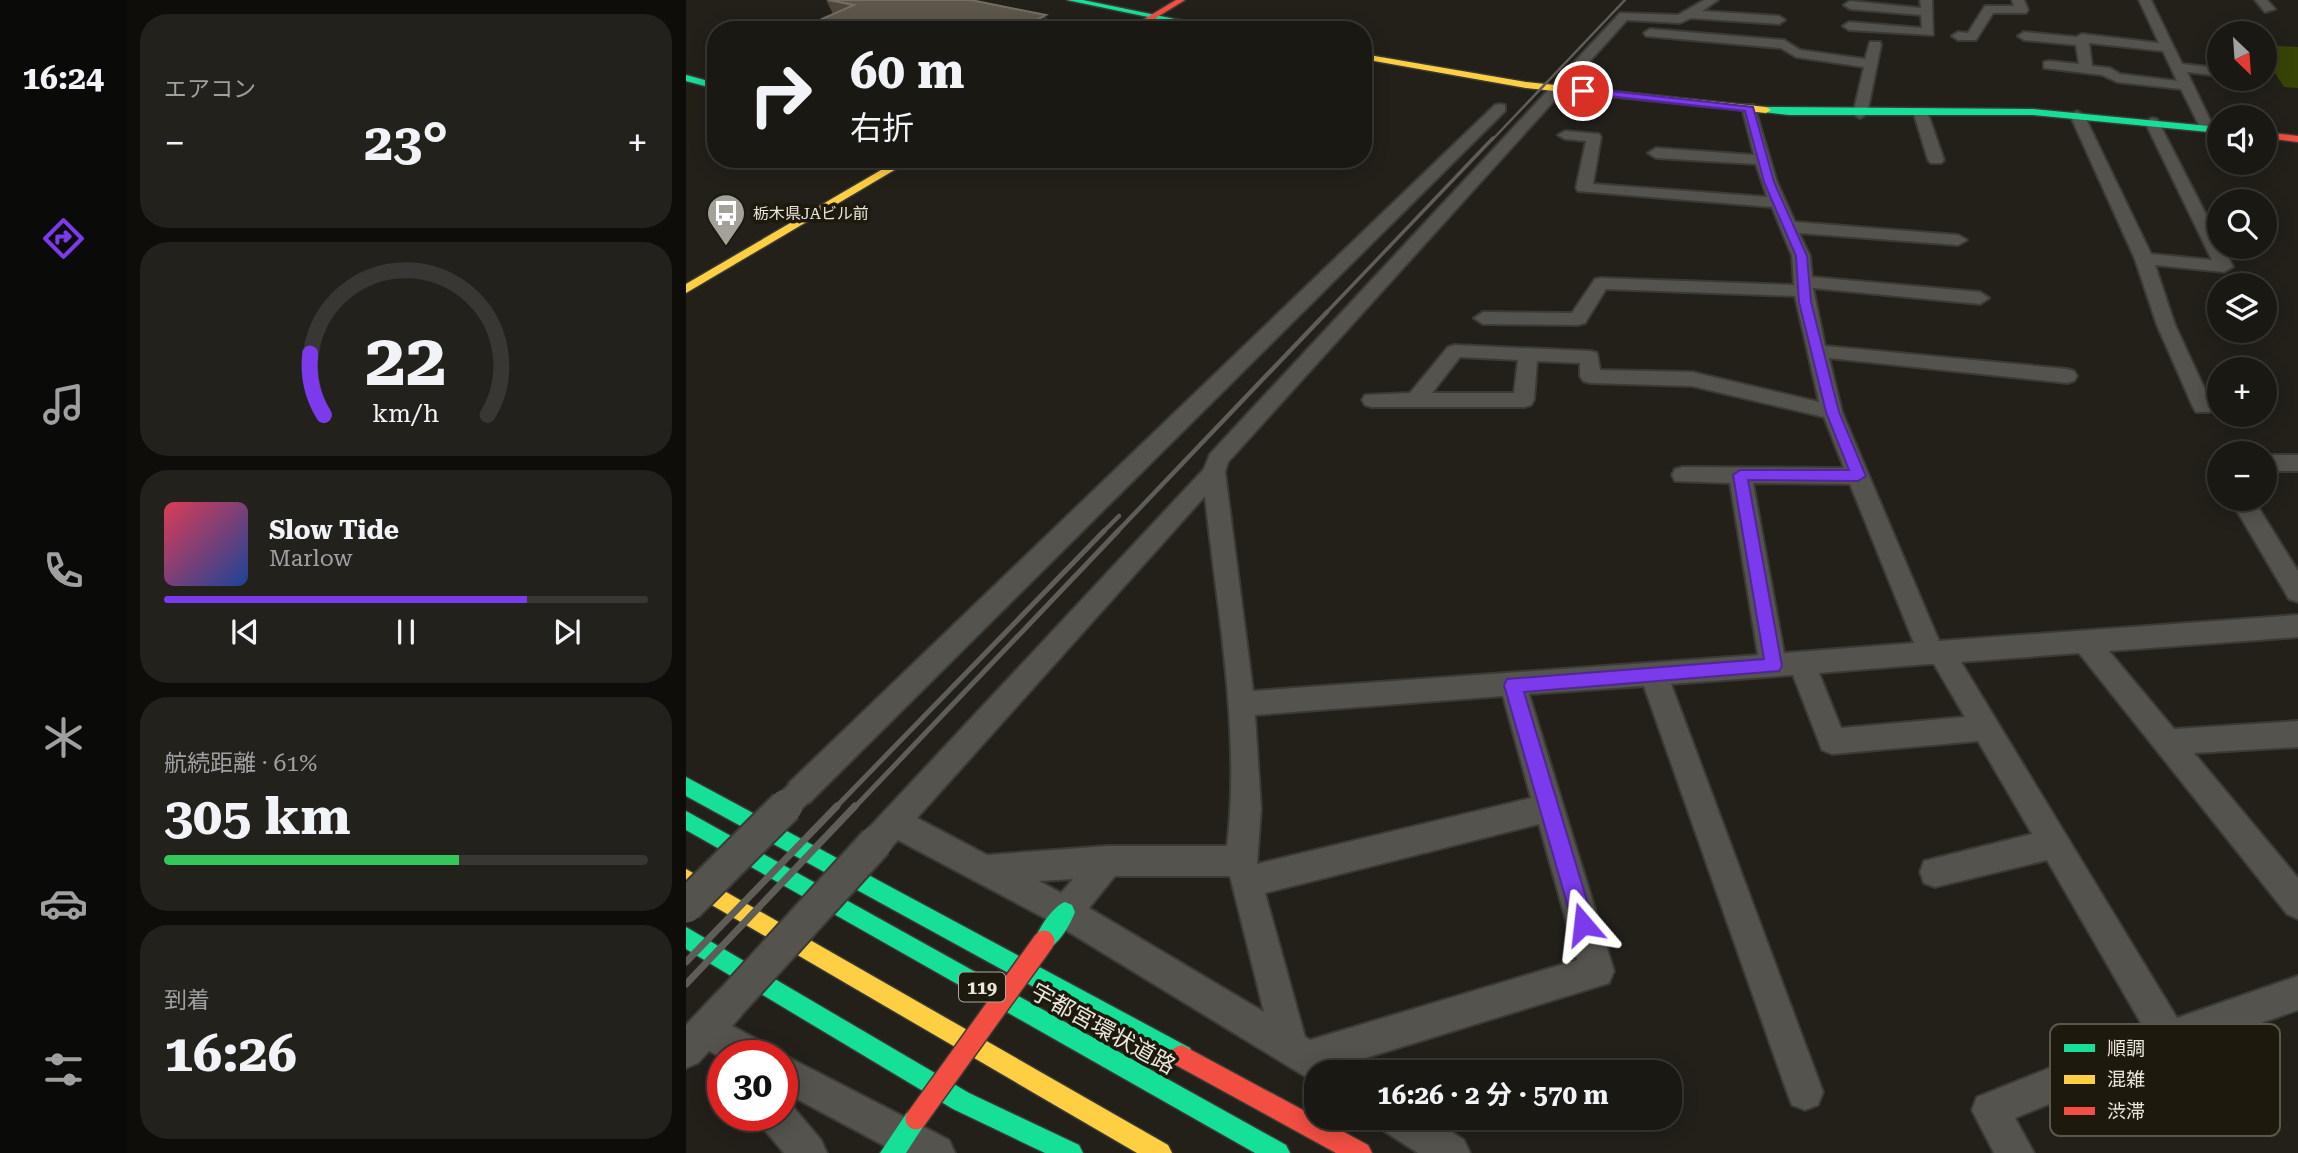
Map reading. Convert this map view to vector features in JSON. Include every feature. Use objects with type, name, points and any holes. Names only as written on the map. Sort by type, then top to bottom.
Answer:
[{"type":"main road","points":[[1071,0],[1178,21]]},
{"type":"main road","points":[[1145,21],[1181,0]]},
{"type":"main road","points":[[1372,58],[1560,89],[1749,108],[1860,114],[2033,112],[2207,128]]},
{"type":"main road","points":[[686,78],[707,84]]},
{"type":"main road","points":[[2277,137],[2298,139]]},
{"type":"main road","points":[[686,289],[893,168]]},
{"type":"main road","points":[[686,786],[1360,1153]]},
{"type":"main road","name":"宇都宮環状道路","points":[[686,820],[1278,1153]]},
{"type":"main road","points":[[686,879],[1160,1153]]},
{"type":"main road","points":[[904,1137],[1065,912]]},
{"type":"main road","points":[[686,937],[961,1101],[1071,1153]]},
{"type":"street","points":[[1958,37],[1972,37],[1989,9],[2022,10],[2018,0]]},
{"type":"street","points":[[2145,0],[2187,86],[2207,119]]},
{"type":"street","points":[[706,1045],[729,1004],[1214,472],[1219,458],[1244,430],[1560,89],[1624,30],[1624,16],[1681,19],[1715,1]]},
{"type":"street","points":[[1849,26],[1929,32],[1926,6],[1850,5]]},
{"type":"street","points":[[1691,14],[1779,20]]},
{"type":"street","points":[[1624,30],[1784,44],[1796,53],[1870,64]]},
{"type":"street","points":[[2024,36],[2082,42]]},
{"type":"street","points":[[2086,69],[2082,38],[2168,48]]},
{"type":"street","points":[[1860,114],[1875,45]]},
{"type":"street","points":[[2049,65],[2105,71],[2117,78],[2187,86]]},
{"type":"street","points":[[2178,67],[2207,71]]},
{"type":"street","points":[[686,906],[1500,108]]},
{"type":"street","points":[[1749,108],[1763,160],[1801,256],[1804,287],[1832,412],[1937,654],[1986,728],[2161,1024]]},
{"type":"street","points":[[1921,114],[1936,160]]},
{"type":"street","points":[[2077,115],[2144,259],[2166,325],[2203,407]]},
{"type":"street","points":[[2144,259],[2224,267],[2152,122]]},
{"type":"street","points":[[1565,135],[1594,137],[1584,188],[1779,203]]},
{"type":"street","points":[[1656,153],[1763,160]]},
{"type":"street","points":[[1789,227],[1958,240]]},
{"type":"street","points":[[1483,318],[1578,319],[1601,283],[1804,287],[1980,298]]},
{"type":"street","points":[[1416,400],[1455,351],[1590,357],[1590,376],[1692,379],[1832,412]]},
{"type":"street","points":[[1817,351],[2067,376]]},
{"type":"street","points":[[1372,400],[1524,400],[1528,354]]},
{"type":"street","points":[[2277,463],[2298,463]]},
{"type":"street","points":[[1214,472],[1241,704],[1246,809],[1244,871],[1310,1059]]},
{"type":"street","points":[[1683,475],[1858,476]]},
{"type":"street","points":[[1740,475],[1773,666]]},
{"type":"street","points":[[2248,511],[2298,592]]},
{"type":"street","points":[[1241,704],[2298,626]]},
{"type":"street","points":[[2086,642],[2298,903]]},
{"type":"street","points":[[1802,664],[1832,741],[1986,728]]},
{"type":"street","points":[[1654,675],[1805,1092]]},
{"type":"street","points":[[885,832],[985,870],[1065,912],[1310,1059],[1597,971],[1513,685]]},
{"type":"street","points":[[2166,742],[2298,734]]},
{"type":"street","points":[[985,870],[1108,861],[1244,871],[1548,808]]},
{"type":"street","points":[[1934,872],[2054,844]]},
{"type":"street","points":[[1065,912],[1108,861]]},
{"type":"street","points":[[2209,1024],[2298,993]]},
{"type":"street","points":[[798,1081],[936,1153]]},
{"type":"street","points":[[2015,1153],[1990,1110],[2050,1086]]},
{"type":"street","points":[[1416,1130],[1451,1153]]},
{"type":"street","points":[[789,1131],[808,1153]]},
{"type":"green space","points":[[2277,46],[2298,47],[2298,88],[2284,87],[2277,76]]},
{"type":"building","points":[[828,0],[971,0],[1046,15],[1035,21],[818,21],[854,5]]},
{"type":"railway","points":[[1492,140],[1625,0]]},
{"type":"railway","points":[[1325,314],[1493,138]]},
{"type":"railway","points":[[1116,533],[1327,312]]},
{"type":"railway","points":[[1104,531],[1119,516]]},
{"type":"railway","points":[[835,808],[1104,531]]},
{"type":"railway","points":[[854,808],[1118,531]]},
{"type":"railway","points":[[686,962],[837,806]]},
{"type":"railway","points":[[686,984],[855,806]]},
{"type":"traffic: fast","points":[[1071,0],[1178,21]]},
{"type":"traffic: fast","points":[[686,78],[707,84]]},
{"type":"traffic: fast","points":[[1766,110],[2033,112],[2207,129]]},
{"type":"traffic: fast","points":[[686,786],[1182,1056]]},
{"type":"traffic: fast","points":[[686,820],[1278,1153]]},
{"type":"traffic: fast","points":[[1044,941],[1065,912]]},
{"type":"traffic: fast","points":[[686,937],[961,1101],[1071,1153]]},
{"type":"traffic: fast","points":[[892,1153],[916,1119]]},
{"type":"traffic: slow","points":[[1372,58],[1526,85],[1766,110]]},
{"type":"traffic: slow","points":[[686,289],[893,168]]},
{"type":"traffic: slow","points":[[686,879],[1160,1153]]},
{"type":"traffic: jam","points":[[1145,21],[1181,0]]},
{"type":"traffic: jam","points":[[2277,137],[2298,139]]},
{"type":"traffic: jam","points":[[916,1119],[1044,941]]},
{"type":"traffic: jam","points":[[1182,1056],[1360,1153]]},
{"type":"place","name":"栃木県JAビル前","points":[[726,247]]},
{"type":"route","points":[[1583,91],[1749,108],[1769,182],[1801,256],[1805,302],[1832,412],[1858,476],[1740,475],[1773,666],[1513,685],[1583,924]]}]
